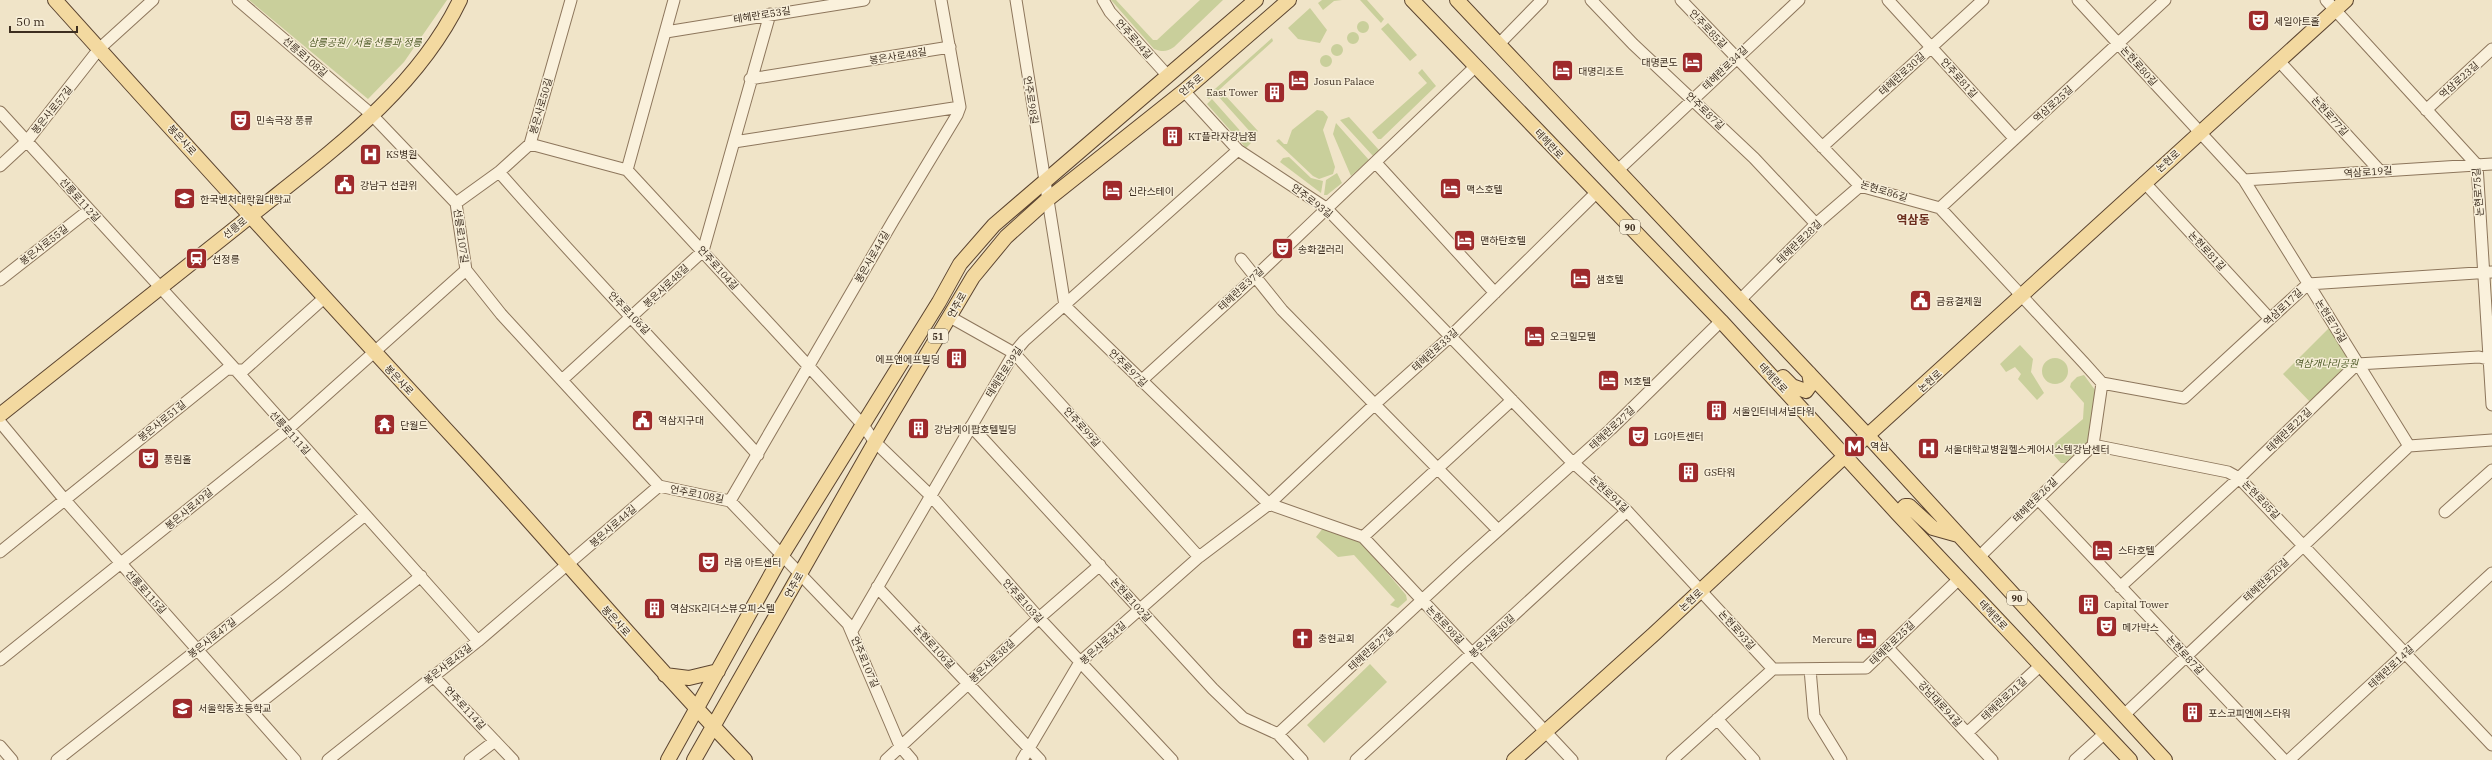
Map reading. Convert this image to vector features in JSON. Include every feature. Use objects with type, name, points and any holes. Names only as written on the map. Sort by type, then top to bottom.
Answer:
[{"type":"main road","name":"봉은사로","points":[[55,0],[251,215],[374,353],[466,451],[665,675],[745,760]]},
{"type":"main road","name":"선릉로","points":[[0,415],[320,160],[371,114],[401,85],[434,47],[460,0]]},
{"type":"main road","name":"언주로","points":[[668,760],[782,555],[939,302],[960,264],[994,225],[1044,180],[1256,0]]},
{"type":"main road","name":"언주로","points":[[694,760],[875,442],[973,277],[1001,243],[1048,200],[1184,91],[1289,0]]},
{"type":"main road","name":"테헤란로","points":[[1412,0],[1596,193],[1721,321],[1898,514],[2130,760]]},
{"type":"main road","name":"90","points":[[1457,0],[1498,45],[1562,109],[1868,436],[2165,760]]},
{"type":"main road","name":"논현로","points":[[1514,760],[2022,297],[2144,182],[2279,61],[2330,5],[2346,0]]},
{"type":"main road","points":[[1749,351],[1758,353],[1766,359],[1792,386],[1800,390],[1806,391],[1809,388],[1809,373]]},
{"type":"main road","points":[[1898,514],[1905,506],[1909,506],[1933,528],[1958,535]]},
{"type":"main road","points":[[665,675],[689,678],[718,671]]},
{"type":"street","name":"봉은사로57길","points":[[0,166],[27,141],[99,49],[153,0]]},
{"type":"street","name":"선릉로108길","points":[[238,0],[371,114]]},
{"type":"street","name":"봉은사로50길","points":[[456,203],[499,172],[530,144],[571,0]]},
{"type":"street","points":[[530,144],[627,170],[674,0]]},
{"type":"street","name":"테헤란로53길","points":[[666,32],[860,0]]},
{"type":"street","points":[[734,142],[960,107],[941,0]]},
{"type":"street","name":"언주로98길","points":[[1016,0],[1048,200]]},
{"type":"street","name":"언주로94길","points":[[1103,0],[1110,12],[1168,76]]},
{"type":"street","points":[[1498,45],[1542,0]]},
{"type":"street","name":"언주로87길","points":[[1591,0],[1633,44],[1694,99],[1754,158],[1816,224]]},
{"type":"street","name":"언주로85길","points":[[1681,0],[1736,57]]},
{"type":"street","name":"테헤란로34길","points":[[1618,170],[1694,99],[1736,57],[1799,0]]},
{"type":"street","name":"언주로81길","points":[[1888,0],[2014,138]]},
{"type":"street","name":"테헤란로30길","points":[[1822,147],[1983,0]]},
{"type":"street","name":"논현로80길","points":[[2078,0],[2200,132]]},
{"type":"street","name":"역삼로25길","points":[[1940,208],[2165,0]]},
{"type":"street","name":"논현로75길","points":[[2330,5],[2477,165],[2488,272],[2492,405]]},
{"type":"street","points":[[703,251],[750,79],[770,14]]},
{"type":"street","name":"봉은사로48길","points":[[750,79],[950,47]]},
{"type":"street","name":"역삼로23길","points":[[2426,110],[2492,49]]},
{"type":"street","name":"논현로86길","points":[[1736,57],[1860,186],[1940,208]]},
{"type":"street","name":"논현로77길","points":[[2279,61],[2380,171]]},
{"type":"street","name":"테헤란로37길","points":[[1141,381],[1255,277],[1476,66]]},
{"type":"street","name":"언주로93길","points":[[1184,91],[1238,150],[1326,208],[1451,336]]},
{"type":"street","name":"봉은사로44길","points":[[730,501],[809,368],[893,221],[957,115],[960,107]]},
{"type":"street","name":"선릉로112길","points":[[0,112],[160,288]]},
{"type":"street","name":"선릉로107길","points":[[371,114],[456,203],[466,270],[501,314],[562,380]]},
{"type":"street","name":"논현로79길","points":[[2200,132],[2244,180],[2409,446]]},
{"type":"street","name":"테헤란로39길","points":[[852,631],[1014,353],[1024,341],[1238,150]]},
{"type":"street","points":[[1376,163],[1495,293]]},
{"type":"street","name":"역삼로19길","points":[[2244,180],[2492,164]]},
{"type":"street","name":"언주로104길","points":[[627,170],[862,424],[875,442]]},
{"type":"street","name":"언주로106길","points":[[499,172],[570,254],[633,317],[758,455]]},
{"type":"street","name":"논현로81길","points":[[2144,182],[2270,319]]},
{"type":"street","name":"테헤란로28길","points":[[1740,300],[1816,224],[1860,186]]},
{"type":"street","name":"테헤란로33길","points":[[1269,504],[1375,404],[1451,336],[1596,193]]},
{"type":"street","points":[[1048,200],[1065,306]]},
{"type":"street","points":[[1940,208],[2102,383],[2093,445]]},
{"type":"street","name":"봉은사로55길","points":[[0,280],[89,210]]},
{"type":"street","name":"봉은사로48길","points":[[562,380],[633,317],[703,251]]},
{"type":"street","points":[[1241,259],[1282,310],[1498,530]]},
{"type":"street","points":[[374,353],[466,270]]},
{"type":"street","name":"역삼로17길","points":[[2102,383],[2184,398],[2308,284],[2488,272]]},
{"type":"street","name":"선릉로111길","points":[[160,288],[235,369],[287,430],[421,576],[478,641]]},
{"type":"street","name":"봉은사로51길","points":[[0,552],[227,369],[244,370],[324,298]]},
{"type":"street","name":"언주로97길","points":[[1065,306],[1269,504]]},
{"type":"street","name":"언주로99길","points":[[950,316],[1014,353],[1199,557]]},
{"type":"street","name":"테헤란로27길","points":[[1278,734],[1498,530],[1575,462],[1721,321]]},
{"type":"street","name":"논현로94길","points":[[1451,336],[1512,400],[1627,511],[1701,591]]},
{"type":"street","name":"봉은사로49길","points":[[0,660],[287,430],[374,353]]},
{"type":"street","points":[[2357,364],[2480,357],[2490,360]]},
{"type":"street","name":"테헤란로22길","points":[[2120,587],[2239,478],[2357,364]]},
{"type":"street","name":"언주로108길","points":[[562,380],[659,486],[730,501],[800,574]]},
{"type":"street","points":[[1363,537],[1512,400]]},
{"type":"street","name":"선릉로115길","points":[[0,422],[64,499],[295,760]]},
{"type":"street","name":"논현로102길","points":[[971,426],[1243,718],[1278,734],[1302,760]]},
{"type":"street","points":[[2409,446],[2492,440]]},
{"type":"street","name":"언주로103길","points":[[875,442],[930,496],[1039,618],[1172,760]]},
{"type":"street","name":"논현로85길","points":[[2093,445],[2228,472],[2239,478],[2304,544],[2492,745]]},
{"type":"street","name":"테헤란로26길","points":[[1978,557],[2093,445]]},
{"type":"street","name":"테헤란로20길","points":[[2124,715],[2409,446]]},
{"type":"street","points":[[2445,512],[2492,470]]},
{"type":"street","name":"봉은사로44길","points":[[567,566],[659,486]]},
{"type":"street","name":"논현로87길","points":[[2037,498],[2284,760]]},
{"type":"street","name":"봉은사로34길","points":[[1022,760],[1080,662],[1199,557],[1269,504]]},
{"type":"street","name":"논현로98길","points":[[1269,504],[1363,537],[1422,602],[1546,730],[1572,760]]},
{"type":"street","name":"봉은사로30길","points":[[1356,760],[1627,511]]},
{"type":"street","name":"봉은사로47길","points":[[57,760],[365,515]]},
{"type":"street","name":"봉은사로38길","points":[[886,760],[1039,618],[1100,565]]},
{"type":"street","name":"봉은사로43길","points":[[328,760],[478,641],[567,566]]},
{"type":"street","name":"테헤란로14길","points":[[2289,760],[2492,573]]},
{"type":"street","name":"언주로107길","points":[[800,574],[852,631],[900,746],[912,760]]},
{"type":"street","points":[[250,710],[421,576]]},
{"type":"street","name":"테헤란로25길","points":[[1773,669],[1866,668],[1959,579]]},
{"type":"street","name":"논현로106길","points":[[877,587],[1040,760]]},
{"type":"street","name":"논현로93길","points":[[1701,591],[1773,669]]},
{"type":"street","name":"강남대로94길","points":[[1888,648],[1967,733],[1986,758]]},
{"type":"street","name":"테헤란로21길","points":[[1967,733],[2041,665]]},
{"type":"street","points":[[1672,760],[1773,669]]},
{"type":"street","points":[[1810,669],[1814,716],[1841,760]]},
{"type":"street","name":"언주로114길","points":[[433,676],[513,760]]},
{"type":"street","points":[[1717,719],[1754,760]]},
{"type":"street","points":[[2075,760],[2105,733]]},
{"type":"street","points":[[470,760],[495,741]]},
{"type":"street","points":[[0,746],[12,760]]},
{"type":"green space","name":"삼릉공원 / 서울 선릉과 정릉","points":[[249,0],[447,0],[404,62],[368,99]]},
{"type":"green space","points":[[1111,0],[1116,0],[1153,40],[1157,40],[1200,0],[1223,0],[1174,47],[1167,51],[1162,51],[1154,49]]},
{"type":"green space","points":[[1322,0],[1342,0],[1334,1],[1323,10],[1318,3]]},
{"type":"green space","points":[[1360,0],[1367,0],[1384,19],[1381,23]]},
{"type":"green space","points":[[1310,8],[1327,30],[1320,43],[1298,39],[1288,28]]},
{"type":"green space","points":[[1361,21],[1365,21],[1369,27],[1365,33],[1361,33],[1357,29],[1357,25]]},
{"type":"green space","points":[[1388,23],[1417,55],[1410,61],[1381,29]]},
{"type":"green space","points":[[1351,32],[1355,32],[1359,38],[1355,44],[1351,44],[1347,40],[1347,36]]},
{"type":"green space","points":[[1272,38],[1273,41],[1209,99],[1206,97]]},
{"type":"green space","points":[[1335,44],[1339,44],[1343,50],[1339,56],[1335,56],[1331,52],[1331,48]]},
{"type":"green space","points":[[1324,55],[1328,55],[1332,61],[1328,67],[1324,67],[1320,63],[1320,59]]},
{"type":"green space","points":[[1422,69],[1436,86],[1381,139],[1378,139],[1372,132],[1427,83],[1418,73]]},
{"type":"green space","points":[[1222,92],[1258,131],[1253,135],[1218,96]]},
{"type":"green space","points":[[1212,99],[1251,143],[1246,148],[1207,104]]},
{"type":"green space","points":[[1317,110],[1323,111],[1328,117],[1323,130],[1335,167],[1333,174],[1319,179],[1313,176],[1276,141],[1279,139],[1284,144],[1287,144],[1292,130]]},
{"type":"green space","points":[[1349,117],[1379,150],[1373,156],[1340,120]]},
{"type":"green space","points":[[1336,123],[1369,160],[1351,176],[1333,134]]},
{"type":"green space","points":[[1289,157],[1311,178],[1323,181],[1321,193],[1280,162],[1283,158]]},
{"type":"green space","points":[[1337,173],[1342,183],[1327,195],[1324,195],[1326,180]]},
{"type":"green space","name":"역삼개나리공원","points":[[2330,327],[2356,365],[2313,405],[2283,374]]},
{"type":"green space","points":[[2020,345],[2033,359],[2031,372],[2044,393],[2037,400],[2018,379],[2021,374],[2015,367],[2006,372],[2000,364]]},
{"type":"green space","points":[[2055,358],[2064,362],[2068,371],[2064,380],[2055,384],[2046,380],[2042,371],[2046,362]]},
{"type":"green space","points":[[2084,375],[2095,390],[2088,441],[2065,463],[2061,463],[2048,449],[2083,419],[2084,403],[2070,387],[2071,383],[2077,377]]},
{"type":"green space","points":[[1323,528],[1362,543],[1406,595],[1407,600],[1398,608],[1390,605],[1395,600],[1354,555],[1338,557],[1316,537]]},
{"type":"green space","points":[[1370,664],[1387,682],[1324,743],[1307,725]]},
{"type":"place","name":"세일아트홀","points":[[2258,21]]},
{"type":"place","name":"대명콘도","points":[[1693,62]]},
{"type":"place","name":"대명리조트","points":[[1562,71]]},
{"type":"place","name":"Josun Palace","points":[[1298,81]]},
{"type":"place","name":"East Tower","points":[[1274,92]]},
{"type":"place","name":"민속극장 풍류","points":[[241,120]]},
{"type":"place","name":"KT플라자강남점","points":[[1173,136]]},
{"type":"place","name":"KS병원","points":[[370,154]]},
{"type":"place","name":"강남구 선관위","points":[[344,185]]},
{"type":"place","name":"맥스호텔","points":[[1451,189]]},
{"type":"place","name":"신라스테이","points":[[1112,191]]},
{"type":"place","name":"한국벤처대학원대학교","points":[[184,199]]},
{"type":"place","name":"맨하탄호텔","points":[[1464,240]]},
{"type":"place","name":"송화갤러리","points":[[1282,249]]},
{"type":"place","name":"선정릉","points":[[196,259]]},
{"type":"place","name":"샘호텔","points":[[1580,279]]},
{"type":"place","name":"금융결제원","points":[[1921,301]]},
{"type":"place","name":"오크힐모텔","points":[[1534,336]]},
{"type":"place","name":"에프앤에프빌딩","points":[[956,359]]},
{"type":"place","name":"M호텔","points":[[1609,381]]},
{"type":"place","name":"서울인터네셔널타워","points":[[1717,411]]},
{"type":"place","name":"역삼지구대","points":[[642,420]]},
{"type":"place","name":"단월드","points":[[385,425]]},
{"type":"place","name":"강남케이팝호텔빌딩","points":[[918,429]]},
{"type":"place","name":"LG아트센터","points":[[1638,436]]},
{"type":"place","name":"역삼","points":[[1855,446]]},
{"type":"place","name":"서울대학교병원헬스케어시스템강남센터","points":[[1929,449]]},
{"type":"place","name":"풍림홀","points":[[148,459]]},
{"type":"place","name":"GS타워","points":[[1688,472]]},
{"type":"place","name":"스타호텔","points":[[2103,550]]},
{"type":"place","name":"라움 아트센터","points":[[708,562]]},
{"type":"place","name":"Capital Tower","points":[[2089,604]]},
{"type":"place","name":"역삼SK리더스뷰오피스텔","points":[[655,608]]},
{"type":"place","name":"메가박스","points":[[2106,627]]},
{"type":"place","name":"충현교회","points":[[1302,638]]},
{"type":"place","name":"Mercure","points":[[1867,639]]},
{"type":"place","name":"서울학동초등학교","points":[[182,708]]},
{"type":"place","name":"포스코피엔에스타워","points":[[2193,713]]},
{"type":"district","name":"역삼동","points":[[1913,219]]}]
